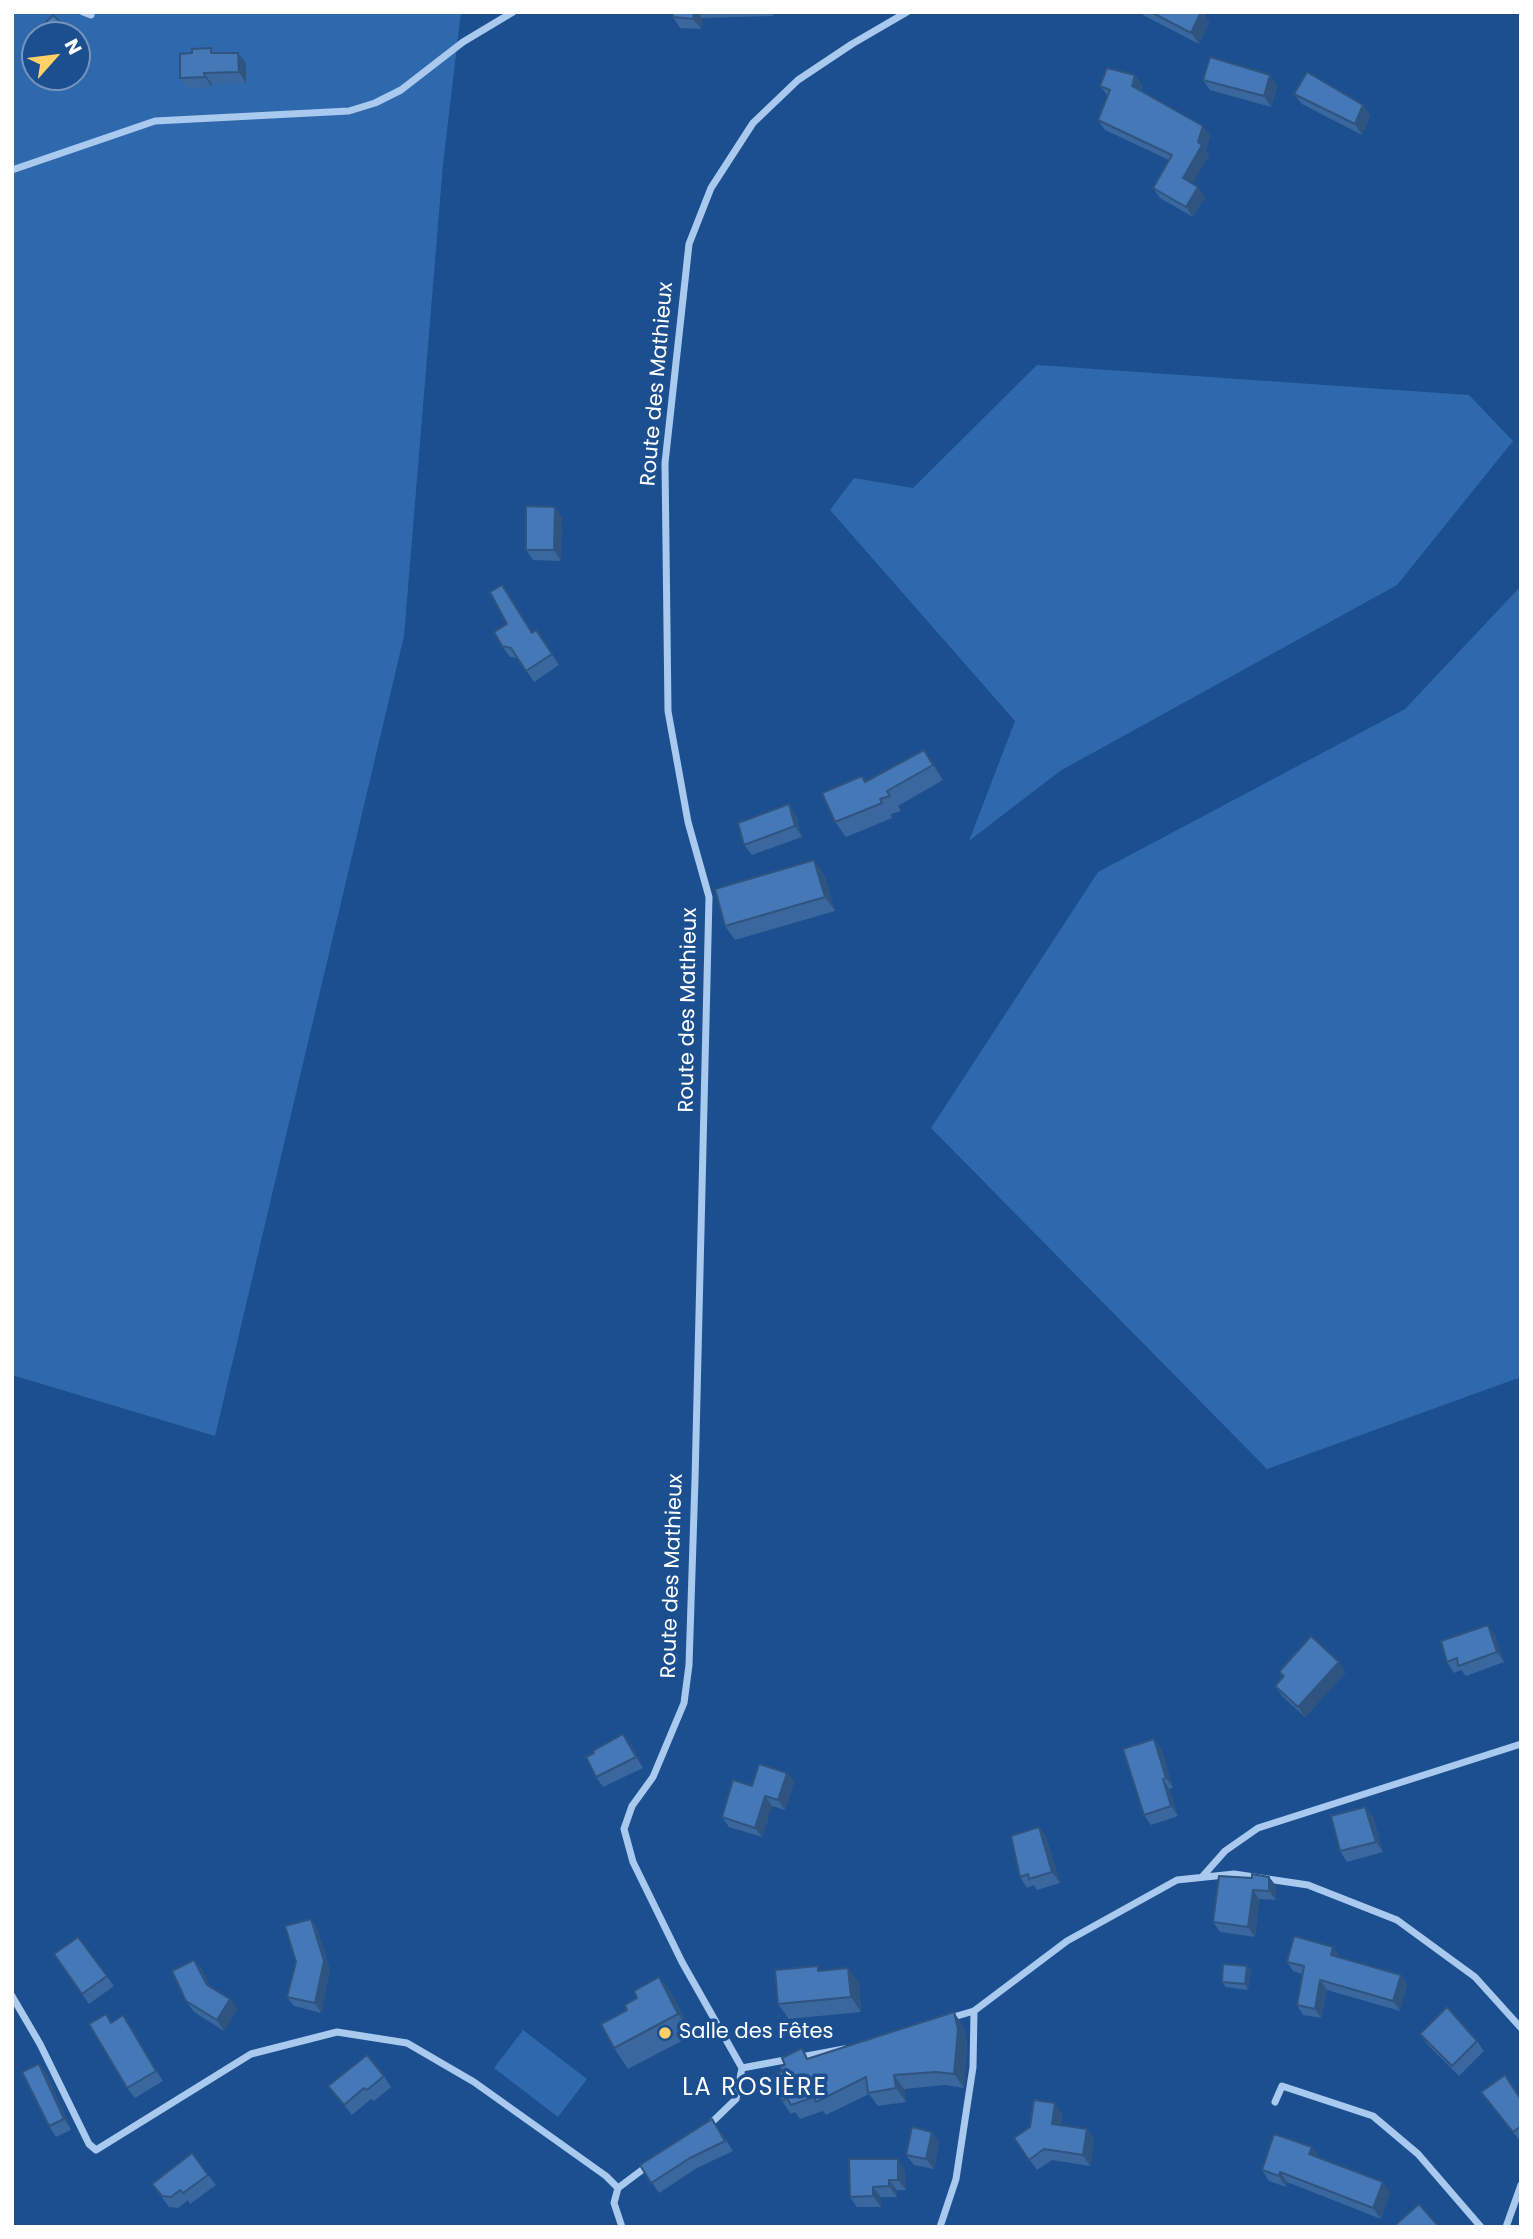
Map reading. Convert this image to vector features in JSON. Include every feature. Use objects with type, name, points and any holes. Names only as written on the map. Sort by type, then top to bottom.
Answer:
[{"type":"street","points":[[12,170],[155,121],[349,111],[375,103],[401,90],[463,42],[513,12]]},
{"type":"street","name":"Route des Mathieux","points":[[742,2068],[682,1962],[633,1863],[624,1829],[632,1806],[653,1777],[684,1703],[690,1665],[709,897],[688,822],[668,711],[664,463],[689,244],[711,188],[753,123],[798,80],[907,12]]},
{"type":"street","points":[[1202,1878],[1225,1851],[1258,1828],[1521,1744]]},
{"type":"street","points":[[936,2023],[974,2011],[1067,1941],[1177,1880],[1234,1874],[1308,1885],[1397,1920],[1475,1977],[1521,2028]]},
{"type":"street","points":[[12,1996],[40,2044],[89,2144],[96,2150],[251,2054],[337,2032],[407,2043],[474,2082],[606,2176],[618,2188]]},
{"type":"street","points":[[940,2227],[956,2179],[973,2067],[974,2011]]},
{"type":"street","points":[[701,2131],[736,2099],[742,2068],[849,2048]]},
{"type":"street","points":[[1275,2102],[1282,2085],[1373,2116],[1418,2154],[1481,2227]]},
{"type":"street","points":[[622,2227],[614,2203],[618,2188],[659,2159]]},
{"type":"street","points":[[1506,2227],[1521,2185]]},
{"type":"shaded area","points":[[12,12],[461,12],[443,164],[404,636],[215,1436],[12,1375]]},
{"type":"shaded area","points":[[1037,365],[1469,395],[1513,441],[1397,585],[1060,771],[969,841],[1015,721],[830,510],[854,478],[913,488]]},
{"type":"shaded area","points":[[1521,586],[1521,1377],[1267,1469],[931,1128],[1098,872],[1405,709]]},
{"type":"shaded area","points":[[523,2030],[587,2079],[558,2117],[494,2068]]},
{"type":"building","points":[[673,12],[694,12],[693,19],[673,17]]},
{"type":"building","points":[[1151,12],[1201,12],[1191,33]]},
{"type":"building","points":[[53,15],[59,21],[47,21]]},
{"type":"building","points":[[211,48],[211,53],[238,53],[239,72],[204,73],[205,77],[180,78],[180,54],[192,53],[192,49]]},
{"type":"building","points":[[1210,57],[1270,75],[1264,96],[1203,80]]},
{"type":"building","points":[[1107,68],[1135,75],[1132,86],[1203,126],[1198,142],[1202,145],[1183,178],[1198,187],[1186,207],[1153,188],[1172,155],[1098,120],[1110,90],[1100,86]]},
{"type":"building","points":[[1307,72],[1363,105],[1355,124],[1294,94]]},
{"type":"building","points":[[526,506],[555,507],[554,550],[526,550]]},
{"type":"building","points":[[502,585],[532,633],[536,630],[552,654],[526,671],[511,648],[502,646],[494,632],[507,624],[490,592]]},
{"type":"building","points":[[924,750],[933,765],[887,791],[890,796],[880,799],[882,803],[835,822],[822,793],[862,776],[865,782]]},
{"type":"building","points":[[789,804],[795,826],[744,845],[738,823]]},
{"type":"building","points":[[814,860],[825,897],[725,926],[715,889]]},
{"type":"building","points":[[1488,1625],[1497,1652],[1458,1666],[1457,1658],[1447,1662],[1441,1641]]},
{"type":"building","points":[[1311,1636],[1339,1662],[1298,1707],[1275,1686],[1284,1676],[1279,1672]]},
{"type":"building","points":[[623,1734],[636,1757],[596,1777],[586,1757]]},
{"type":"building","points":[[1154,1739],[1171,1806],[1144,1815],[1123,1749]]},
{"type":"building","points":[[759,1764],[787,1773],[778,1800],[765,1796],[755,1828],[722,1817],[733,1780],[752,1786]]},
{"type":"building","points":[[1365,1807],[1376,1842],[1340,1851],[1331,1816]]},
{"type":"building","points":[[1039,1827],[1052,1872],[1029,1879],[1028,1874],[1020,1877],[1011,1836]]},
{"type":"building","points":[[1252,1874],[1269,1877],[1269,1891],[1253,1890],[1248,1927],[1213,1922],[1219,1876],[1252,1878]]},
{"type":"building","points":[[311,1919],[324,1961],[315,2003],[287,1997],[296,1962],[285,1926]]},
{"type":"building","points":[[1294,1936],[1333,1947],[1331,1955],[1401,1975],[1393,2001],[1320,1980],[1315,2009],[1297,2005],[1304,1966],[1287,1962]]},
{"type":"building","points":[[78,1937],[107,1976],[82,1994],[54,1954]]},
{"type":"building","points":[[194,1960],[207,1985],[230,1999],[217,2020],[186,2001],[172,1971]]},
{"type":"building","points":[[1223,1964],[1247,1966],[1245,1984],[1222,1982]]},
{"type":"building","points":[[818,1966],[818,1971],[848,1968],[851,1997],[778,2004],[775,1970]]},
{"type":"building","points":[[659,1977],[678,2014],[614,2048],[601,2024],[627,2010],[625,2005],[637,1998],[634,1991]]},
{"type":"building","points":[[1447,2007],[1477,2041],[1452,2066],[1420,2034]]},
{"type":"building","points":[[954,2012],[958,2029],[954,2074],[936,2072],[894,2075],[896,2088],[868,2093],[866,2077],[816,2102],[814,2097],[791,2105],[787,2098],[782,2101],[771,2077],[782,2071],[780,2067],[785,2065],[782,2058],[802,2048],[807,2059]]},
{"type":"building","points":[[106,2014],[111,2023],[123,2015],[156,2071],[127,2088],[89,2024]]},
{"type":"building","points":[[367,2055],[384,2076],[344,2105],[328,2086]]},
{"type":"building","points":[[39,2064],[64,2119],[49,2126],[22,2072]]},
{"type":"building","points":[[1505,2075],[1521,2100],[1521,2126],[1513,2132],[1481,2092]]},
{"type":"building","points":[[1034,2100],[1055,2103],[1052,2124],[1087,2129],[1083,2155],[1044,2149],[1029,2160],[1014,2138],[1030,2127]]},
{"type":"building","points":[[712,2119],[725,2141],[690,2158],[651,2183],[640,2165]]},
{"type":"building","points":[[912,2127],[932,2132],[926,2159],[906,2155]]},
{"type":"building","points":[[1274,2134],[1312,2147],[1309,2154],[1383,2182],[1373,2208],[1280,2172],[1279,2176],[1262,2170]]},
{"type":"building","points":[[192,2153],[208,2175],[183,2193],[180,2190],[171,2197],[162,2196],[152,2184]]},
{"type":"building","points":[[849,2159],[898,2159],[898,2180],[889,2180],[889,2186],[873,2187],[873,2196],[850,2197]]},
{"type":"building","points":[[1419,2204],[1439,2227],[1393,2227]]},
{"type":"place","name":"Salle des Fêtes","points":[[665,2033]]},
{"type":"district","name":"LA ROSIÈRE","points":[[755,2089]]}]
